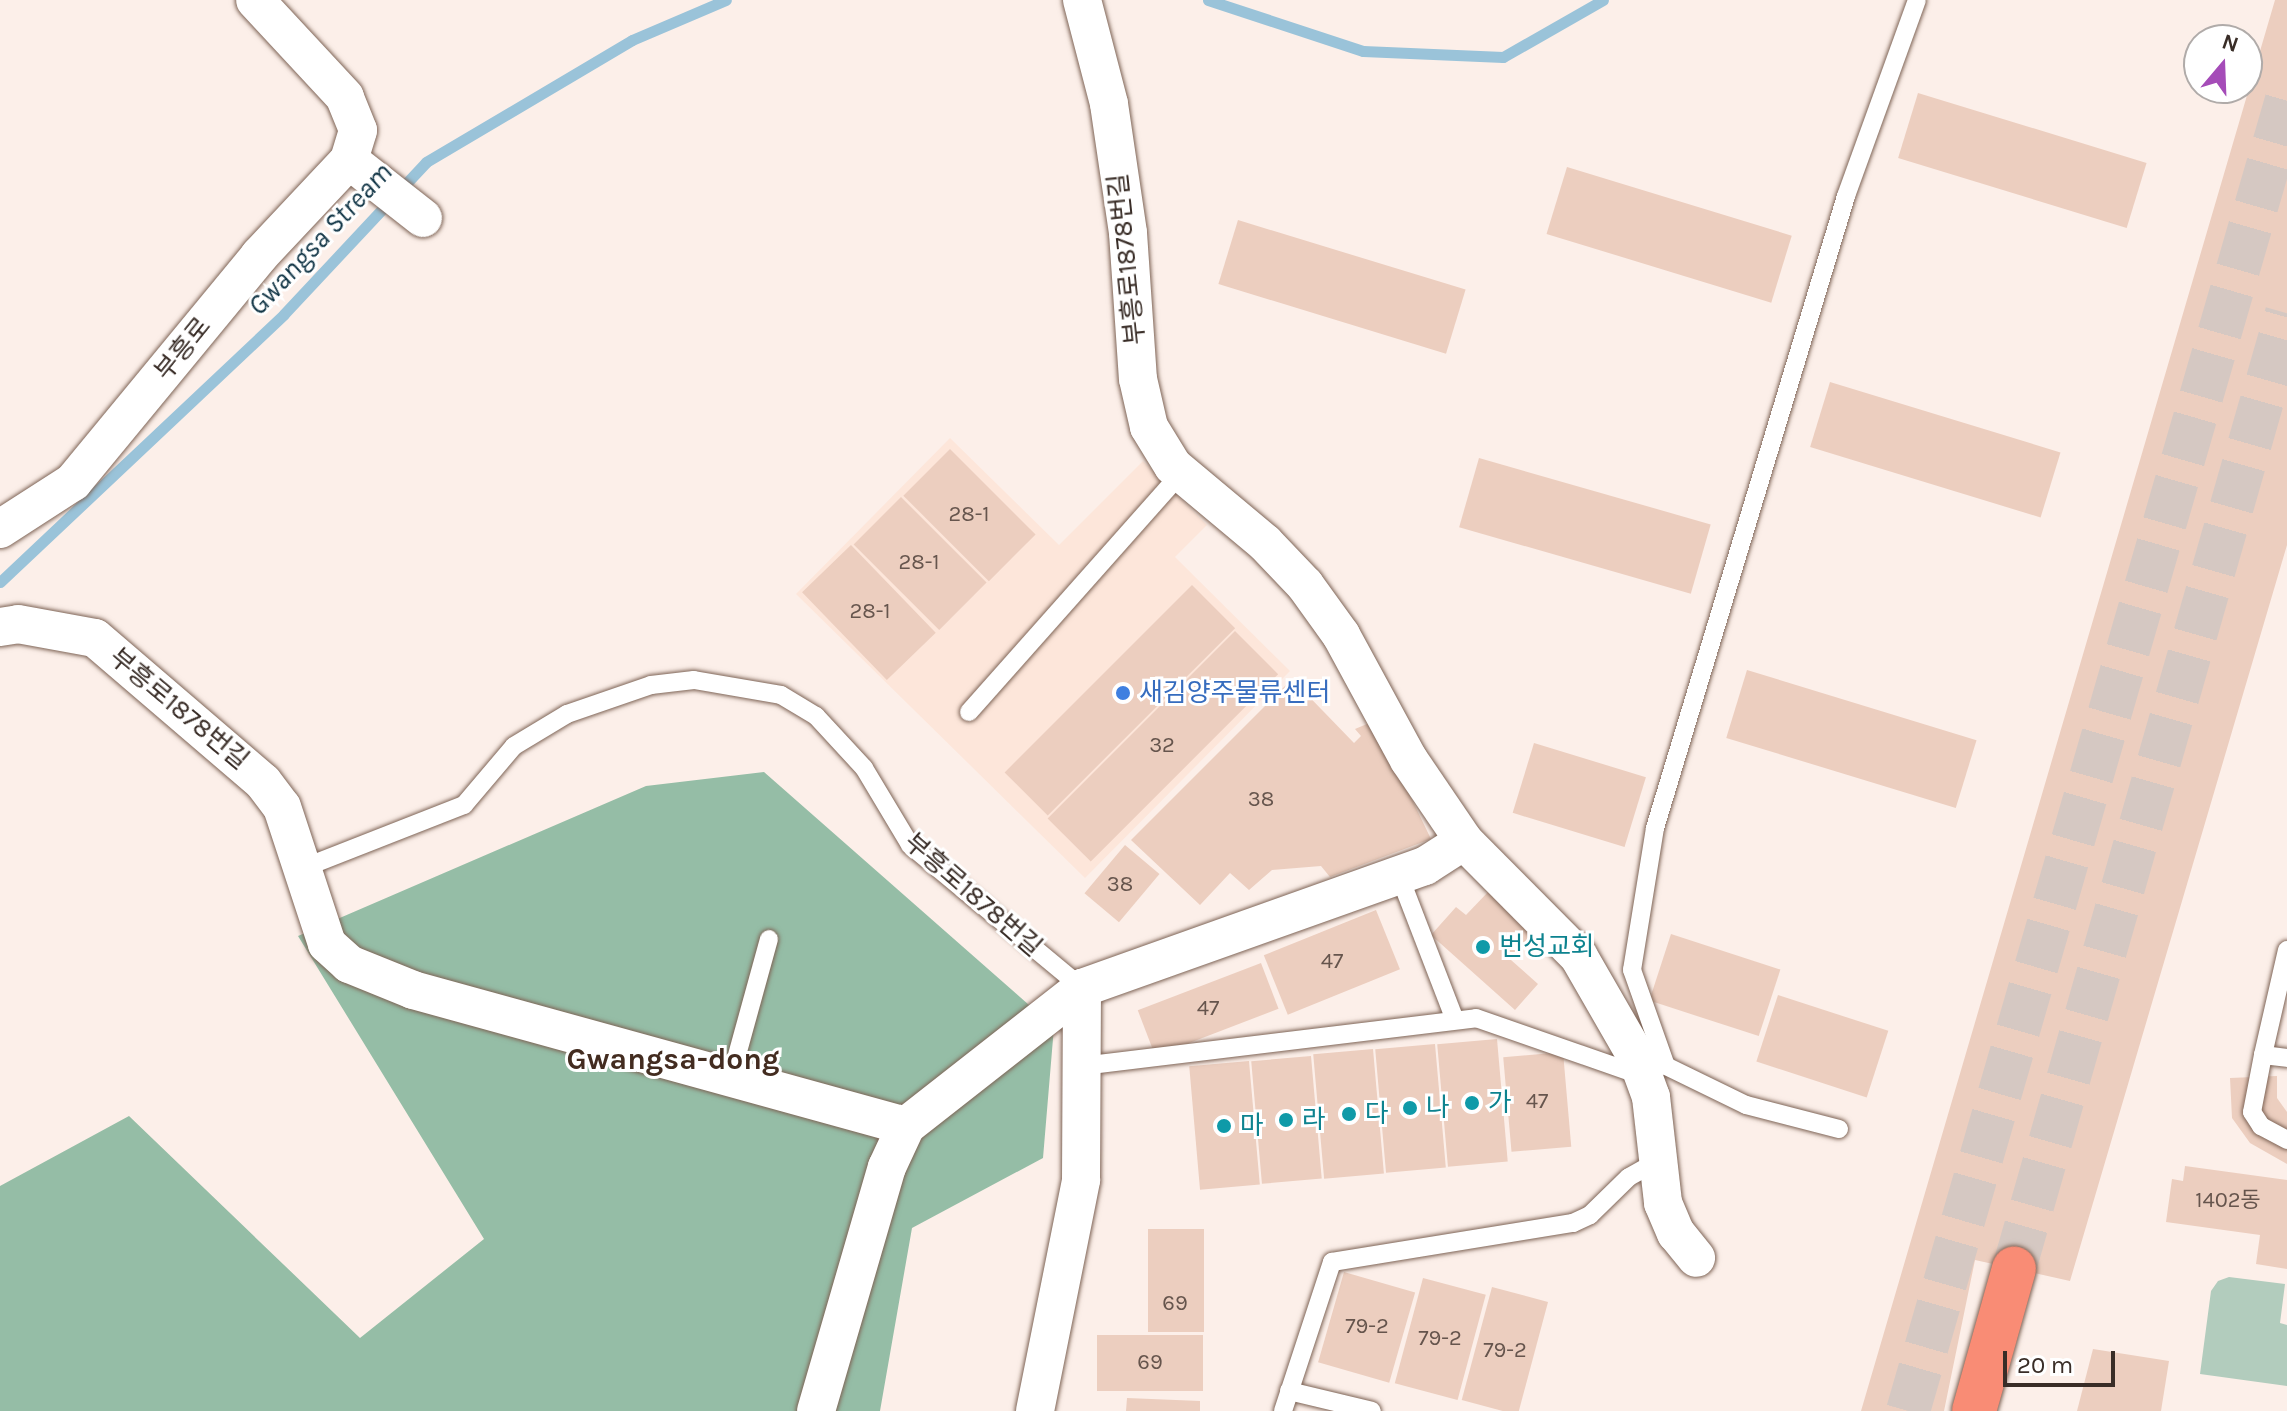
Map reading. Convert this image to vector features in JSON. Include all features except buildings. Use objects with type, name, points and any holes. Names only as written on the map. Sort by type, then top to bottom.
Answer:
[{"type":"highway","points":[[1974,1411],[2014,1269]]},
{"type":"street","points":[[255,0],[345,97],[358,130],[349,160],[419,214]]},
{"type":"street","name":"부흥로1878번길","points":[[1083,3],[1109,104],[1128,233],[1142,402],[1160,448],[1181,473],[1265,543],[1305,585],[1341,635],[1409,760],[1464,841],[1579,957],[1609,1003],[1643,1076],[1651,1097],[1656,1162],[1676,1233],[1696,1258]]},
{"type":"street","name":"부흥로","points":[[0,529],[73,482],[259,256],[349,160]]},
{"type":"street","name":"부흥로1878번길","points":[[0,627],[18,624],[95,638],[263,782],[282,807],[327,944],[363,971],[413,990],[906,1126]]},
{"type":"street","points":[[816,1411],[887,1167],[906,1126],[1082,988],[1399,875],[1449,854],[1464,841]]},
{"type":"street","points":[[1035,1411],[1081,1180],[1082,988]]},
{"type":"lane","points":[[1839,1129],[1746,1105],[1666,1066],[1632,970],[1655,828],[1846,196],[1917,0]]},
{"type":"lane","points":[[969,712],[1181,473]]},
{"type":"lane","name":"부흥로1878번길","points":[[303,868],[464,805],[514,746],[567,714],[651,685],[694,680],[781,695],[816,716],[864,768],[910,845],[1082,988]]},
{"type":"lane","points":[[1399,875],[1455,1020]]},
{"type":"lane","points":[[731,1077],[769,939]]},
{"type":"lane","points":[[2287,950],[2252,1112],[2261,1126],[2287,1140]]},
{"type":"lane","points":[[1082,1066],[1455,1020],[1488,1020],[1643,1076]]},
{"type":"lane","points":[[2263,1055],[2287,1058]]},
{"type":"lane","points":[[1283,1411],[1332,1262],[1573,1223],[1590,1215],[1629,1177],[1656,1162]]},
{"type":"lane","points":[[1289,1391],[1372,1411]]},
{"type":"shaded area","points":[[950,438],[1059,545],[1143,461],[1207,525],[1175,557],[1290,671],[1085,878],[796,594]]},
{"type":"green space","points":[[764,772],[1054,1027],[1043,1158],[912,1228],[880,1411],[0,1411],[0,1186],[129,1116],[360,1338],[484,1239],[298,936],[646,786]]},
{"type":"green space","points":[[2229,1277],[2285,1284],[2280,1323],[2287,1325],[2287,1386],[2200,1374],[2211,1291],[2218,1281]]},
{"type":"waterway","name":"Gwangsa Stream","points":[[0,582],[284,314],[426,162],[632,40],[726,0]]},
{"type":"waterway","name":"Gwangsa Stream","points":[[1208,0],[1363,51],[1503,57],[1603,0]]},
{"type":"tunnel","points":[[1908,1411],[2287,100]]},
{"type":"tunnel","points":[[2014,1269],[2287,313]]},
{"type":"place","name":"새김양주물류센터","points":[[1123,693]]},
{"type":"place","name":"번성교회","points":[[1483,947]]},
{"type":"place","name":"가","points":[[1472,1103]]},
{"type":"place","name":"나","points":[[1410,1108]]},
{"type":"place","name":"다","points":[[1349,1114]]},
{"type":"place","name":"라","points":[[1286,1120]]},
{"type":"place","name":"마","points":[[1224,1126]]},
{"type":"district","name":"Gwangsa-dong","points":[[673,1059]]}]
